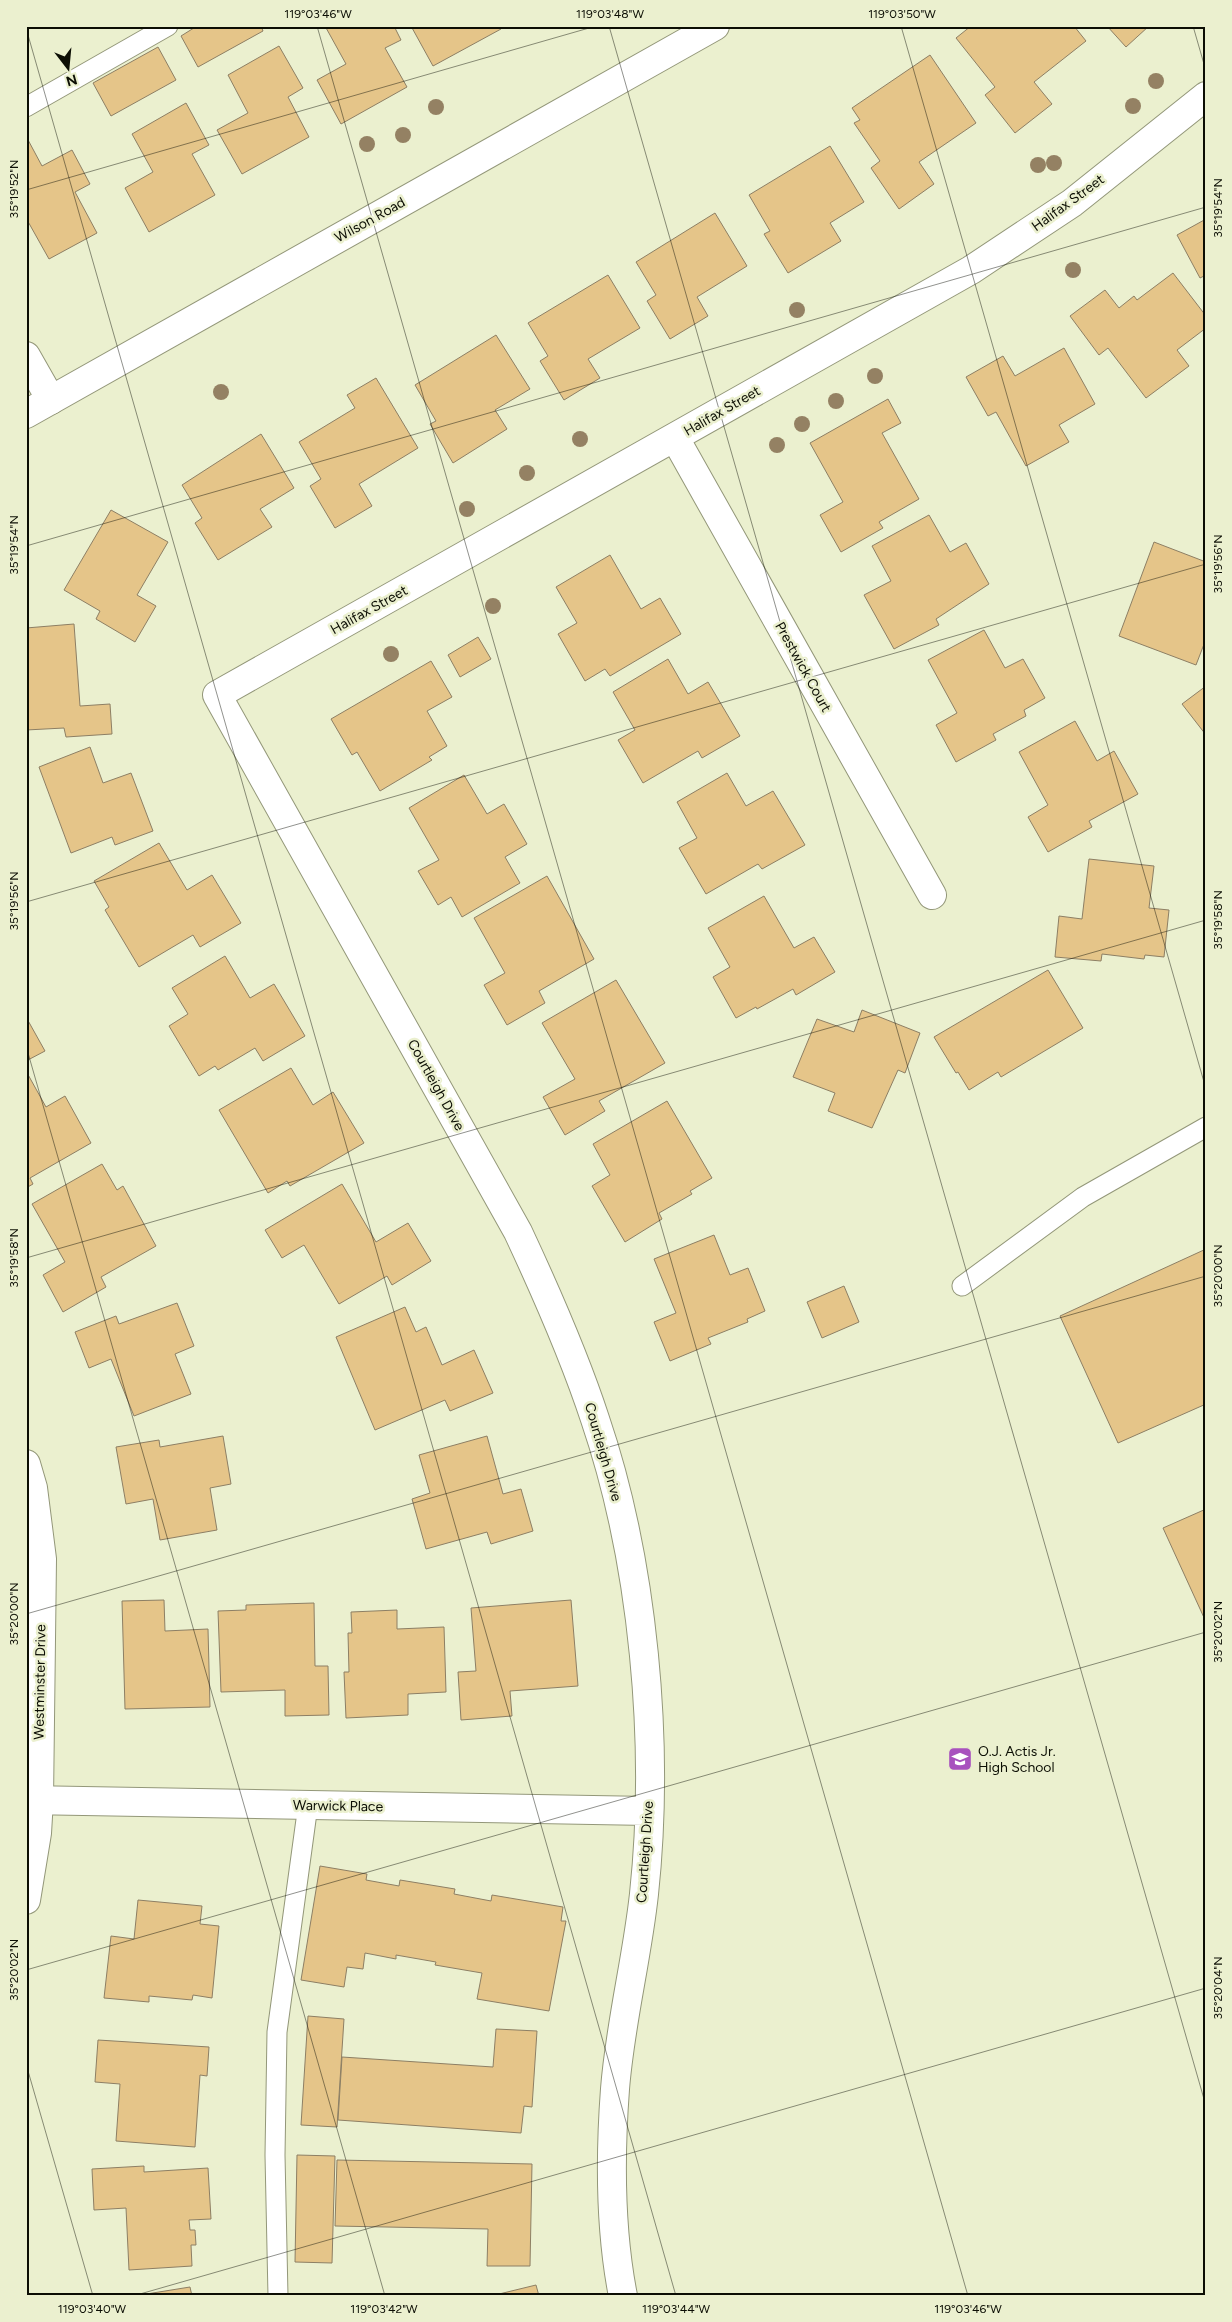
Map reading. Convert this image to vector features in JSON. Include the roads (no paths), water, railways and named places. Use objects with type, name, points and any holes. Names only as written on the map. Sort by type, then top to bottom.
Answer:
[{"type":"street","name":"Wilson Road","points":[[26,414],[715,26]]},
{"type":"street","name":"Halifax Street","points":[[217,695],[971,270],[1072,203],[1206,96]]},
{"type":"street","points":[[26,356],[51,400]]},
{"type":"street","name":"Prestwick Court","points":[[675,438],[932,895]]},
{"type":"street","name":"Courtleigh Drive","points":[[217,695],[518,1232],[561,1325],[596,1422],[624,1530],[640,1616],[649,1719],[649,1811],[644,1894],[616,2087],[612,2176],[623,2296]]},
{"type":"street","name":"Westminster Drive","points":[[26,1464],[33,1488],[42,1559],[32,1800],[37,1832],[26,1900]]},
{"type":"street","name":"Warwick Place","points":[[32,1800],[649,1811]]},
{"type":"lane","points":[[26,107],[168,26]]},
{"type":"lane","points":[[962,1286],[1083,1197],[1206,1126]]},
{"type":"lane","points":[[278,2296],[274,2155],[277,2032],[308,1805]]},
{"type":"place","name":"O.J. Actis Jr. High School","points":[[960,1759]]}]
